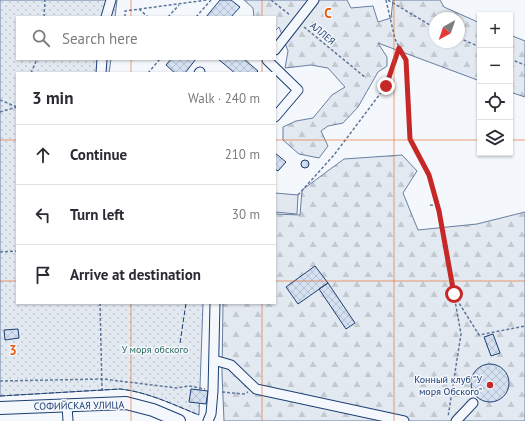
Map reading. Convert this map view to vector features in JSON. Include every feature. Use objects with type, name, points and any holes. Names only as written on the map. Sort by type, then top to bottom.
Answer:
[{"type":"main road","name":"СОФИЙСКАЯ УЛИЦА","points":[[0,408],[126,403],[153,410],[179,421]]},
{"type":"lane","points":[[106,16],[111,0]]},
{"type":"lane","points":[[276,49],[314,0]]},
{"type":"lane","points":[[101,72],[102,60]]},
{"type":"lane","points":[[267,60],[298,90],[276,116]]},
{"type":"lane","points":[[208,421],[211,414],[213,391],[215,304]]},
{"type":"lane","points":[[214,360],[231,365],[256,389],[404,421]]},
{"type":"lane","points":[[456,421],[473,403]]},
{"type":"lane","points":[[67,405],[68,421]]},
{"type":"path","points":[[44,16],[45,0]]},
{"type":"path","points":[[125,16],[125,11],[207,0]]},
{"type":"path","points":[[197,16],[211,0]]},
{"type":"path","name":"АЛЛЕЯ","points":[[271,0],[366,78]]},
{"type":"path","points":[[387,0],[429,24]]},
{"type":"path","points":[[387,0],[395,39],[406,60],[410,139],[429,175],[438,206],[461,334],[448,421]]},
{"type":"path","points":[[169,16],[179,4]]},
{"type":"path","points":[[139,9],[147,16]]},
{"type":"path","points":[[465,41],[477,46]]},
{"type":"path","points":[[298,195],[334,156],[386,86],[399,48]]},
{"type":"path","points":[[31,72],[37,60]]},
{"type":"path","points":[[149,72],[159,60]]},
{"type":"path","points":[[513,60],[525,65]]},
{"type":"path","points":[[0,100],[16,107]]},
{"type":"path","points":[[0,112],[16,107]]},
{"type":"path","points":[[430,205],[438,206]]},
{"type":"path","points":[[0,252],[16,250]]},
{"type":"path","points":[[454,294],[479,335],[525,326]]},
{"type":"path","points":[[100,304],[102,391]]},
{"type":"path","points":[[0,381],[102,379],[177,388],[189,386],[213,391],[244,394],[256,389]]},
{"type":"green space","name":"У моря обского","points":[[0,0],[117,0],[115,16],[16,16],[16,60],[111,60],[109,72],[16,72],[16,304],[203,304],[199,415],[151,396],[120,389],[0,396]]},
{"type":"green space","points":[[244,0],[347,0],[351,8],[373,6],[378,22],[391,18],[393,0],[440,0],[444,7],[455,12],[429,12],[429,48],[465,48],[465,16],[477,22],[477,80],[378,43],[387,57],[387,66],[378,72],[358,107],[343,123],[328,126],[321,131],[328,146],[319,158],[299,154],[283,140],[283,127],[296,121],[313,118],[332,95],[345,87],[328,68],[311,65],[285,68],[288,51],[279,27],[276,30],[276,16],[254,16],[253,8]]},
{"type":"green space","points":[[513,36],[525,41],[525,97],[513,93]]},
{"type":"green space","points":[[402,155],[417,171],[403,193],[418,230],[477,224],[525,212],[525,421],[224,421],[222,373],[223,304],[276,304],[276,214],[300,215],[302,190],[344,159]]},
{"type":"shaded area","points":[[276,193],[298,195],[297,214],[276,212]]},
{"type":"building","points":[[220,0],[231,0],[240,7],[232,16],[207,16]]},
{"type":"building","points":[[170,60],[195,60],[186,72],[174,72],[166,65]]},
{"type":"building","points":[[219,60],[245,60],[258,71],[257,72],[234,72]]},
{"type":"building","points":[[276,154],[286,162],[278,171],[276,170]]},
{"type":"building","points":[[305,160],[308,161],[308,167],[305,168],[302,167],[301,164],[302,161]]},
{"type":"building","points":[[315,266],[328,283],[298,304],[286,287]]},
{"type":"building","points":[[328,283],[355,323],[346,329],[319,289]]},
{"type":"building","points":[[18,329],[19,338],[5,340],[4,330]]},
{"type":"building","points":[[493,334],[500,353],[491,356],[484,337]]},
{"type":"building","name":"Конный клуб \"У моря Обского\"","points":[[490,364],[500,367],[506,373],[509,383],[506,393],[500,399],[490,402],[480,399],[474,393],[471,383],[474,373],[480,367]]},
{"type":"building","points":[[191,389],[208,391],[206,404],[189,402]]},
{"type":"fence","points":[[180,343],[186,304]]},
{"type":"fence","points":[[0,396],[120,389],[151,396],[199,415]]},
{"type":"place","name":"Конный клуб \"У моря Обского\"","points":[[490,385]]},
{"type":"route","points":[[386,86],[399,48],[406,60],[410,139],[429,175],[439,211],[454,294]]}]
